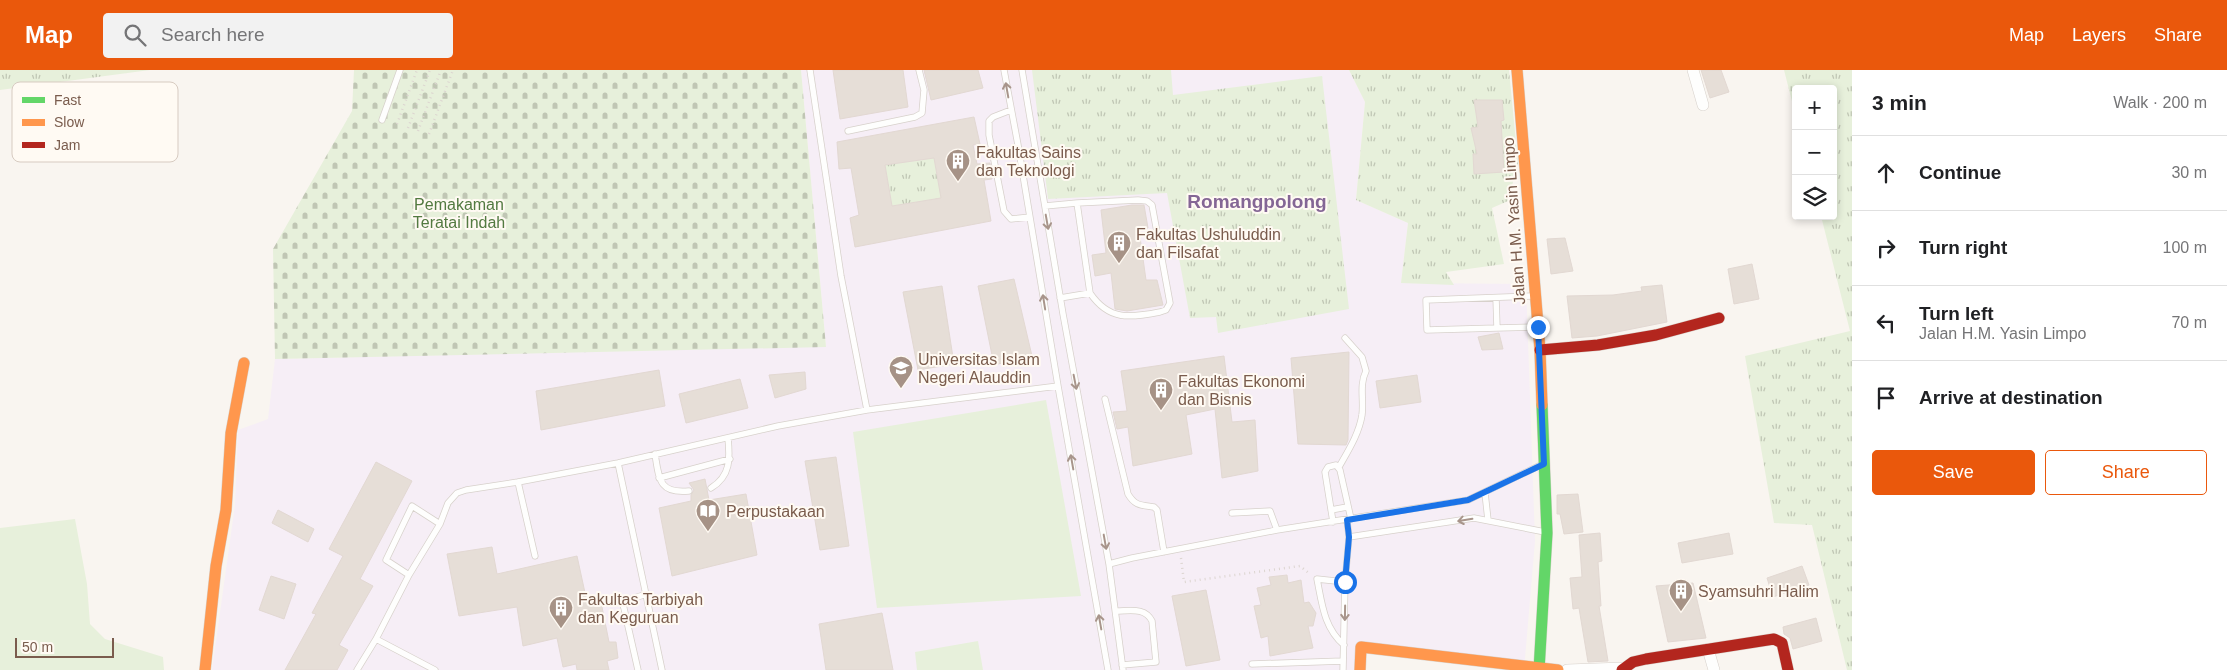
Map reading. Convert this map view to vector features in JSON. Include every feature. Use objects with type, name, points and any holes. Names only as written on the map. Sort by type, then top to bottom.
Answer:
[{"type":"street","name":"Jalan H.M. Yasin Limpo","points":[[1516,70],[1540,350],[1547,533],[1539,669]]},
{"type":"street","points":[[1693,70],[1703,105]]},
{"type":"street","points":[[1540,350],[1598,346],[1656,335],[1719,318]]},
{"type":"street","points":[[205,670],[216,566],[226,510],[231,433],[244,364]]},
{"type":"street","points":[[1567,670],[1622,669],[1633,662],[1769,639],[1779,640],[1784,647],[1788,670]]},
{"type":"street","points":[[1360,670],[1360,647],[1558,670]]},
{"type":"street","points":[[1708,649],[1714,670]]},
{"type":"lane","points":[[382,120],[400,70]]},
{"type":"lane","points":[[810,70],[841,276],[867,410]]},
{"type":"lane","points":[[848,131],[915,117],[922,113],[924,90],[919,70]]},
{"type":"lane","points":[[1004,70],[1108,670]]},
{"type":"lane","points":[[1022,70],[1060,298],[1109,564],[1122,667],[1156,662],[1154,638],[1149,615],[1138,610],[1116,611]]},
{"type":"lane","points":[[1011,110],[993,116],[989,121],[989,135],[1004,211],[1012,219],[1030,217]]},
{"type":"lane","points":[[1045,206],[1077,203],[1138,200],[1147,201],[1152,205],[1170,303],[1166,310],[1118,316],[1107,312],[1098,305],[1090,293],[1077,203]]},
{"type":"lane","points":[[1060,298],[1090,293]]},
{"type":"lane","points":[[1536,296],[1426,300],[1427,330],[1538,327]]},
{"type":"lane","points":[[1496,298],[1498,328]]},
{"type":"lane","points":[[1343,670],[1345,582],[1349,520],[1339,467],[1359,425],[1362,414],[1362,379],[1366,371],[1362,357],[1345,338]]},
{"type":"lane","points":[[357,670],[376,639],[409,574],[440,524],[448,503],[457,493],[618,463],[778,426],[867,410],[1058,386]]},
{"type":"lane","points":[[1105,399],[1128,494],[1132,502],[1140,506],[1154,507],[1157,510],[1164,552]]},
{"type":"lane","points":[[711,488],[725,477],[730,459],[728,438]]},
{"type":"lane","points":[[655,454],[659,478],[663,486],[670,490],[689,491]]},
{"type":"lane","points":[[659,478],[730,459]]},
{"type":"lane","points":[[618,463],[662,670]]},
{"type":"lane","points":[[1109,564],[1277,530],[1468,500],[1544,464]]},
{"type":"lane","points":[[1333,522],[1325,472],[1328,467],[1339,467]]},
{"type":"lane","points":[[518,482],[535,556]]},
{"type":"lane","points":[[1485,493],[1488,520]]},
{"type":"lane","points":[[409,574],[386,560],[412,506],[440,524]]},
{"type":"lane","points":[[1331,510],[1347,507]]},
{"type":"lane","points":[[1232,513],[1270,511],[1277,530]]},
{"type":"lane","points":[[1349,537],[1474,518],[1547,533]]},
{"type":"lane","points":[[1344,645],[1336,638],[1326,621],[1317,579],[1345,582]]},
{"type":"lane","points":[[638,670],[624,604],[627,600],[647,594]]},
{"type":"lane","points":[[376,639],[435,670]]},
{"type":"lane","points":[[1252,664],[1343,661]]},
{"type":"path","points":[[397,124],[417,70]]},
{"type":"path","points":[[408,128],[430,70]]},
{"type":"path","points":[[418,131],[441,70]]},
{"type":"path","points":[[429,134],[453,70]]},
{"type":"path","points":[[1180,549],[1184,582],[1300,566],[1317,579]]},
{"type":"shaded area","name":"Universitas Islam Negeri Alauddin","points":[[801,70],[1349,70],[1365,102],[1356,200],[1408,223],[1401,283],[1526,284],[1535,541],[1524,670],[1364,652],[1364,670],[212,670],[235,505],[238,430],[268,419],[275,359],[826,346]]},
{"type":"green space","points":[[0,70],[150,70],[60,82],[12,82],[12,88],[0,90]]},
{"type":"green space","name":"Pemakaman Teratai Indah","points":[[354,70],[801,70],[826,347],[275,359],[273,249],[352,111]]},
{"type":"green space","points":[[1032,70],[1171,70],[1173,95],[1322,76],[1349,309],[1218,333],[1216,317],[1190,318],[1167,193],[1048,199]]},
{"type":"green space","points":[[1349,70],[1509,70],[1518,163],[1508,201],[1492,208],[1504,264],[1446,272],[1454,285],[1401,283],[1408,223],[1356,200],[1365,102]]},
{"type":"green space","points":[[1784,70],[1852,70],[1852,670],[1847,670],[1812,525],[1774,523],[1745,356],[1850,331],[1822,220],[1837,220],[1837,85],[1792,85],[1792,101]]},
{"type":"green space","points":[[941,157],[943,169],[936,171],[939,185],[949,197],[892,206],[885,165]]},
{"type":"green space","points":[[1046,400],[1081,596],[877,608],[853,432]]},
{"type":"green space","points":[[75,519],[87,584],[90,624],[105,639],[163,657],[164,670],[0,670],[0,528]]},
{"type":"green space","points":[[978,641],[983,670],[917,670],[915,652]]},
{"type":"building","points":[[833,70],[903,70],[908,107],[840,119]]},
{"type":"building","points":[[924,70],[978,70],[983,88],[931,100]]},
{"type":"building","points":[[1701,70],[1721,70],[1729,92],[1710,98]]},
{"type":"building","points":[[1474,100],[1502,100],[1504,120],[1501,121],[1504,172],[1474,174],[1473,154],[1477,154],[1471,128],[1478,127]]},
{"type":"building","name":"Fakultas Sains dan Teknologi","points":[[974,117],[980,144],[973,145],[977,164],[990,163],[992,179],[984,180],[991,221],[855,247],[850,218],[859,215],[851,168],[839,169],[837,142]],"holes":[[[934,158],[941,198],[892,206],[885,165]]]},
{"type":"building","name":"Fakultas Ushuluddin dan Filsafat","points":[[1144,205],[1148,228],[1139,230],[1146,280],[1157,280],[1163,305],[1127,311],[1115,309],[1111,273],[1095,276],[1092,255],[1106,253],[1101,210]]},
{"type":"building","points":[[1565,238],[1573,271],[1551,274],[1547,239]]},
{"type":"building","points":[[1752,264],[1759,299],[1734,304],[1728,269]]},
{"type":"building","points":[[1014,279],[1032,356],[994,365],[978,286]]},
{"type":"building","points":[[1662,285],[1667,322],[1597,336],[1572,338],[1567,296],[1613,295],[1642,291],[1641,287]]},
{"type":"building","points":[[942,286],[954,364],[918,370],[903,292]]},
{"type":"building","points":[[1499,333],[1503,349],[1482,350],[1478,337]]},
{"type":"building","points":[[1349,352],[1348,440],[1346,445],[1298,444],[1291,358]]},
{"type":"building","name":"Fakultas Ekonomi dan Bisnis","points":[[1224,356],[1232,422],[1255,420],[1258,471],[1222,478],[1215,409],[1186,415],[1192,454],[1133,466],[1128,427],[1117,429],[1113,412],[1127,411],[1121,371]]},
{"type":"building","points":[[659,370],[665,406],[541,430],[536,391]]},
{"type":"building","points":[[805,372],[806,389],[775,398],[769,375]]},
{"type":"building","points":[[1417,375],[1421,402],[1380,408],[1376,381]]},
{"type":"building","points":[[740,379],[748,408],[686,423],[679,394]]},
{"type":"building","points":[[836,457],[849,546],[820,550],[805,461]]},
{"type":"building","points":[[376,462],[412,481],[360,579],[373,586],[339,645],[348,650],[337,670],[285,670],[316,614],[312,613],[343,556],[329,549]]},
{"type":"building","name":"Perpustakaan","points":[[705,479],[709,500],[746,494],[757,555],[672,576],[659,508],[691,501],[691,495],[694,490],[689,483]]},
{"type":"building","points":[[1578,494],[1583,532],[1564,534],[1560,514],[1557,514],[1557,495]]},
{"type":"building","points":[[278,510],[314,529],[308,542],[272,523]]},
{"type":"building","points":[[1600,533],[1602,561],[1598,562],[1601,606],[1599,606],[1608,661],[1588,662],[1579,608],[1573,609],[1570,578],[1582,577],[1579,535]]},
{"type":"building","points":[[1729,533],[1733,554],[1682,563],[1678,543]]},
{"type":"building","points":[[492,547],[497,574],[577,556],[587,602],[600,597],[609,642],[616,642],[618,658],[607,661],[609,670],[577,670],[576,664],[563,667],[557,638],[523,646],[517,607],[459,616],[447,554]]},
{"type":"building","points":[[1802,566],[1809,585],[1773,597],[1767,578]]},
{"type":"building","points":[[1287,575],[1288,583],[1301,580],[1304,603],[1309,602],[1316,613],[1313,626],[1308,626],[1313,648],[1270,656],[1268,636],[1261,638],[1254,606],[1261,605],[1257,588],[1271,585],[1269,577]]},
{"type":"building","points":[[271,576],[296,584],[284,619],[259,610]]},
{"type":"building","name":"Syamsuhri Halim","points":[[1693,583],[1706,638],[1668,642],[1656,586]]},
{"type":"building","points":[[1206,590],[1220,660],[1186,666],[1172,596]]},
{"type":"building","points":[[882,613],[893,670],[826,670],[819,624]]},
{"type":"building","points":[[1816,618],[1822,641],[1793,649],[1790,638],[1784,634],[1783,627]]},
{"type":"traffic: fast","points":[[1539,670],[1547,533],[1542,405]]},
{"type":"traffic: slow","points":[[1517,70],[1540,350],[1542,405]]},
{"type":"traffic: slow","points":[[205,670],[216,566],[226,510],[231,433],[244,363]]},
{"type":"traffic: slow","points":[[1360,670],[1361,647],[1558,670]]},
{"type":"traffic: jam","points":[[1540,350],[1598,345],[1656,335],[1719,318]]},
{"type":"traffic: jam","points":[[1622,670],[1633,662],[1646,659],[1774,639],[1782,643],[1788,670]]},
{"type":"place","name":"Fakultas Sains dan Teknologi","points":[[958,182]]},
{"type":"place","name":"Fakultas Ushuluddin dan Filsafat","points":[[1119,264]]},
{"type":"place","name":"Universitas Islam Negeri Alauddin","points":[[901,389]]},
{"type":"place","name":"Fakultas Ekonomi dan Bisnis","points":[[1161,411]]},
{"type":"place","name":"Perpustakaan","points":[[708,532]]},
{"type":"place","name":"Syamsuhri Halim","points":[[1681,612]]},
{"type":"place","name":"Fakultas Tarbiyah dan Keguruan","points":[[561,629]]},
{"type":"district","name":"Romangpolong","points":[[1257,201]]},
{"type":"route","points":[[1345,582],[1349,537],[1347,520],[1468,500],[1544,464],[1538,327]]}]
